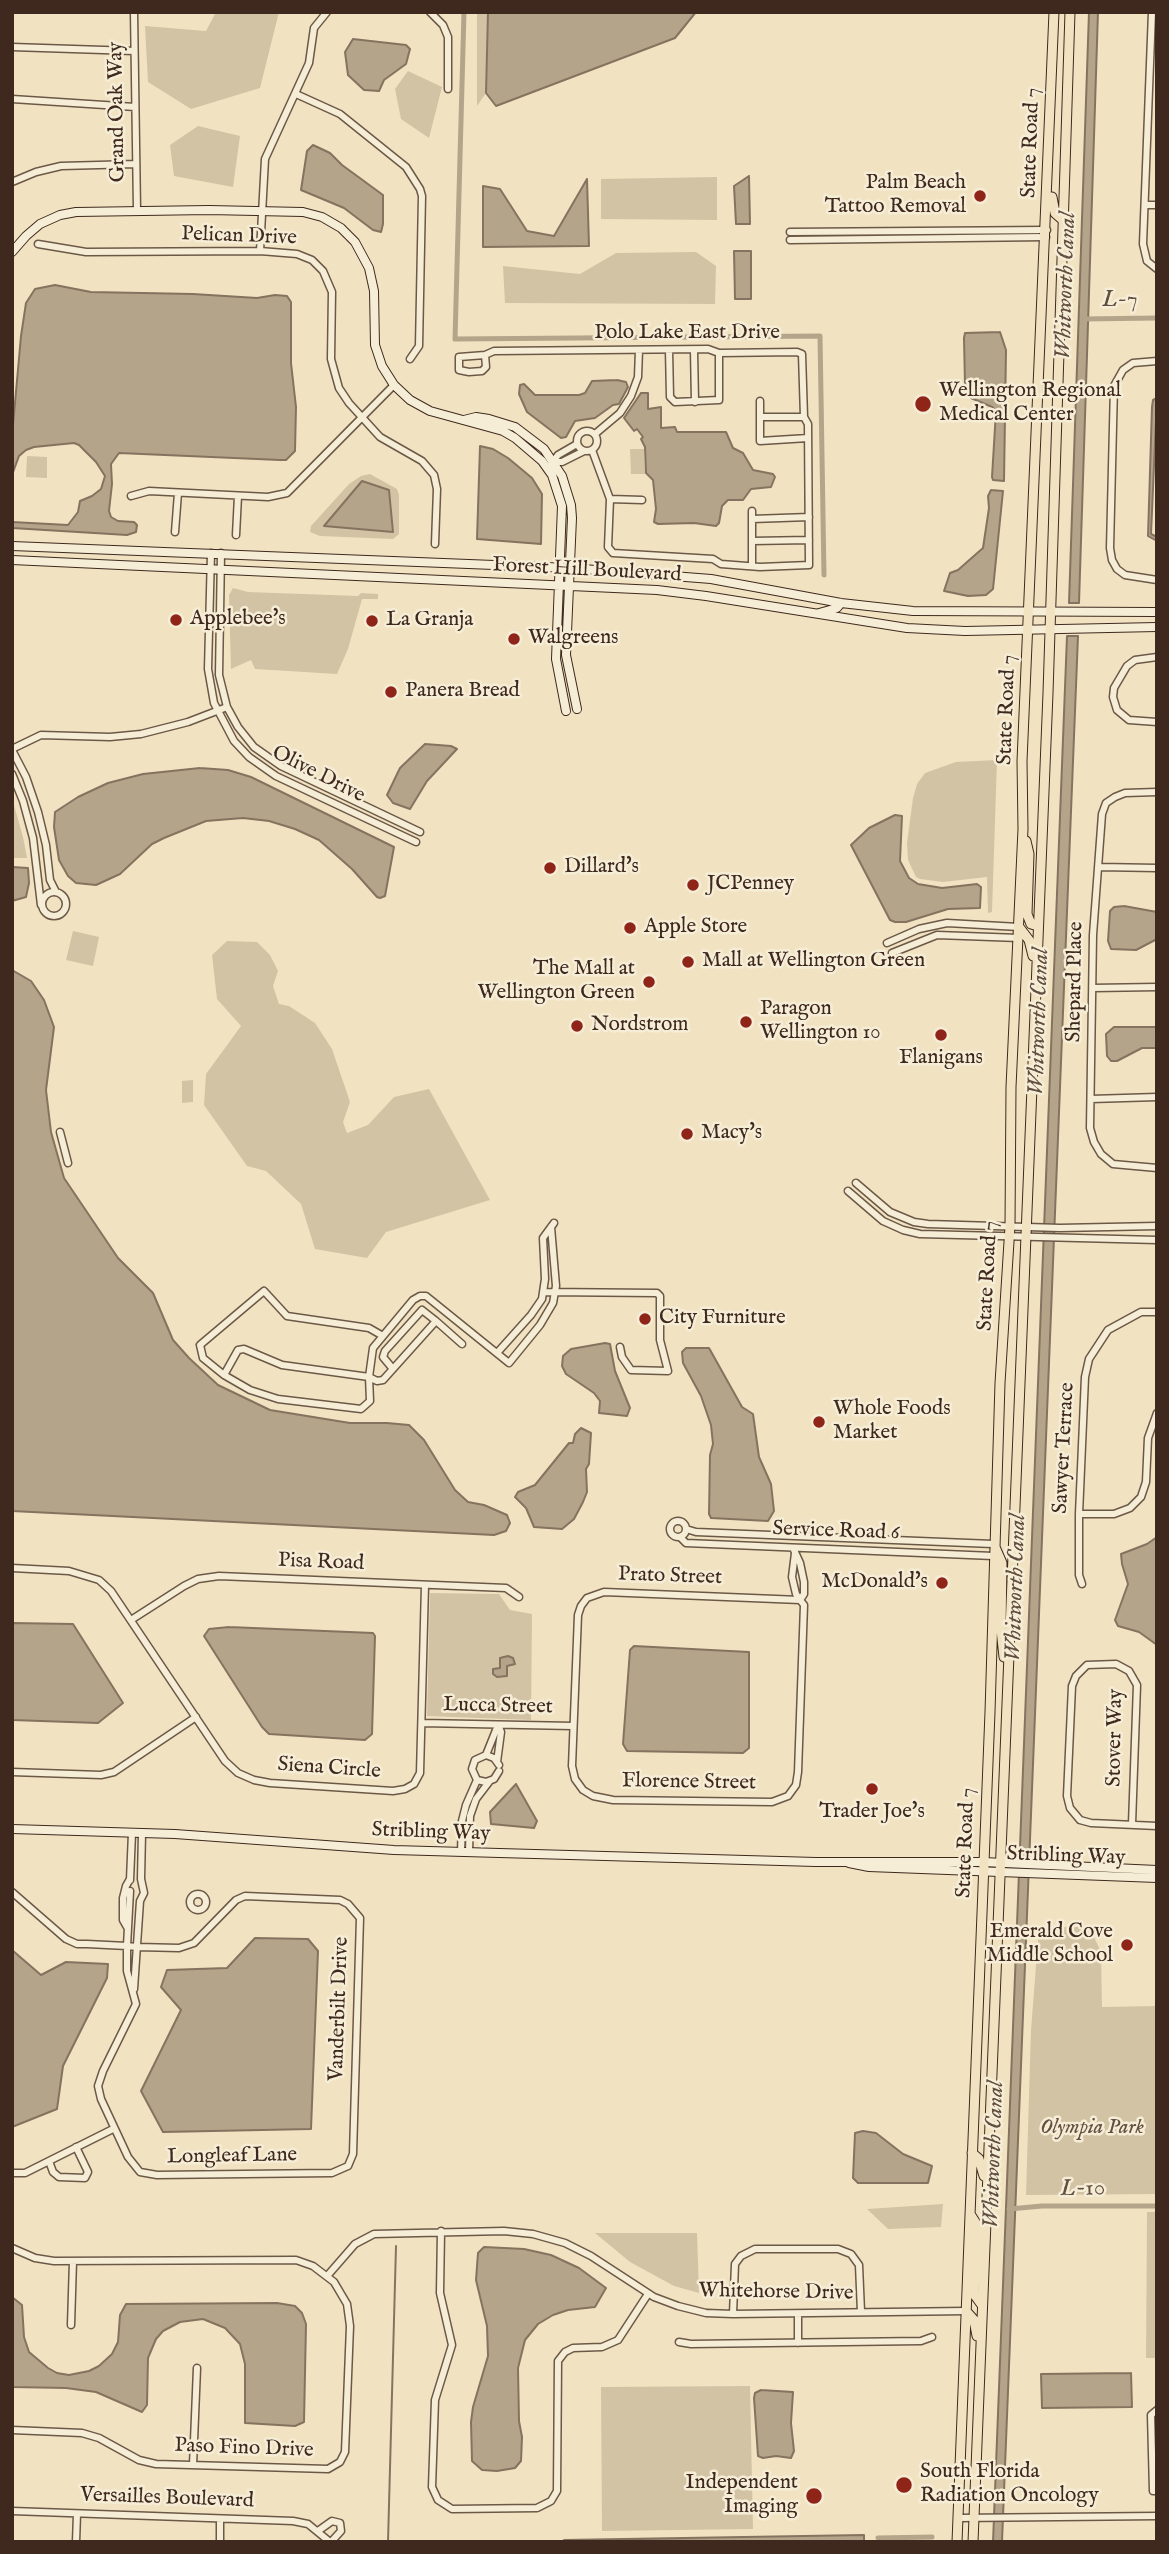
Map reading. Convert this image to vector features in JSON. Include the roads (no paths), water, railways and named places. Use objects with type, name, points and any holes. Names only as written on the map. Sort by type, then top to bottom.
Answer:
[{"type":"main road","name":"State Road 7","points":[[957,2542],[993,1545],[1010,1226],[1011,1087],[1023,830],[1022,761],[1054,12]]},
{"type":"main road","name":"State Road 7","points":[[973,2542],[1051,613],[1070,14]]},
{"type":"main road","points":[[1049,160],[1053,206],[1055,213],[1063,220]]},
{"type":"main road","points":[[1046,234],[1055,237],[1058,244],[1061,275]]},
{"type":"main road","points":[[1023,830],[1029,854],[1027,914],[1031,924],[1038,926]]},
{"type":"main road","points":[[1019,927],[1032,948],[1036,982]]},
{"type":"main road","points":[[993,1545],[1002,1563],[1001,1629],[1007,1679]]},
{"type":"main road","points":[[974,2092],[978,2122],[989,2136]]},
{"type":"main road","points":[[972,2153],[982,2164],[987,2199]]},
{"type":"main road","points":[[970,2214],[976,2225],[974,2294],[982,2305]]},
{"type":"main road","points":[[966,2311],[971,2315],[976,2328],[980,2373]]},
{"type":"street","name":"Grand Oak Way","points":[[134,12],[137,210]]},
{"type":"street","points":[[260,251],[265,159],[309,63],[314,28],[327,12]]},
{"type":"street","points":[[430,12],[443,25],[449,37],[448,89]]},
{"type":"street","points":[[1152,12],[1143,244],[1150,265],[1157,269]]},
{"type":"street","points":[[12,47],[134,51]]},
{"type":"street","points":[[296,94],[340,114],[406,167],[416,180],[422,196],[419,346],[410,359]]},
{"type":"street","points":[[12,99],[135,107]]},
{"type":"street","points":[[12,183],[36,172],[61,166],[136,164]]},
{"type":"street","points":[[1144,205],[1157,205]]},
{"type":"street","points":[[12,251],[33,230],[60,215],[76,212],[262,210],[313,214],[341,228],[365,257],[372,280],[374,334],[378,355],[394,385],[411,400],[430,411],[503,431],[515,438],[547,467],[562,506],[556,659],[566,711]]},
{"type":"street","points":[[790,236],[1046,234]]},
{"type":"street","name":"Pelican Drive","points":[[38,244],[86,252],[260,251],[298,254],[312,260],[323,271],[332,292],[331,359],[343,396],[380,437],[422,461],[432,472],[438,489],[435,544]]},
{"type":"street","name":"Polo Lake East Drive","points":[[485,355],[486,367],[482,371],[459,370],[459,357],[485,355],[494,351],[708,349],[719,353],[802,354],[804,417],[808,424],[809,565],[752,566],[721,564],[713,559],[613,553],[608,547],[610,499],[592,450]]},
{"type":"street","points":[[595,434],[620,413],[632,396],[638,377],[639,350]]},
{"type":"street","points":[[669,350],[670,397],[674,401],[719,400],[719,353]]},
{"type":"street","points":[[694,350],[695,402]]},
{"type":"street","points":[[1157,361],[1133,363],[1123,369],[1114,386],[1110,548],[1117,569],[1134,578],[1157,580]]},
{"type":"street","points":[[131,496],[149,491],[274,497],[293,490],[394,385]]},
{"type":"street","points":[[760,401],[760,441],[808,439]]},
{"type":"street","points":[[463,421],[476,417],[515,427],[540,444],[555,462],[562,476],[571,505],[566,654],[577,709]]},
{"type":"street","points":[[760,417],[804,417]]},
{"type":"street","points":[[577,444],[582,432],[595,434]]},
{"type":"street","points":[[547,467],[592,450],[597,443],[595,434]]},
{"type":"street","points":[[555,462],[558,455],[577,444]]},
{"type":"street","points":[[577,444],[584,451]]},
{"type":"street","points":[[175,532],[177,493]]},
{"type":"street","points":[[236,535],[239,496]]},
{"type":"street","points":[[610,499],[642,499]]},
{"type":"street","points":[[752,566],[752,515],[809,517]]},
{"type":"street","points":[[752,541],[809,540]]},
{"type":"street","name":"Forest Hill Boulevard","points":[[12,546],[560,567],[711,579],[841,603],[913,611],[1157,612]]},
{"type":"street","name":"Olive Drive","points":[[216,553],[219,676],[227,707],[248,741],[271,760],[323,788],[420,832]]},
{"type":"street","name":"Forest Hill Boulevard","points":[[12,560],[676,592],[907,628],[1157,628]]},
{"type":"street","name":"Olive Drive","points":[[216,569],[207,663],[212,694],[227,731],[241,750],[266,770],[416,842]]},
{"type":"street","points":[[816,614],[837,608],[841,603]]},
{"type":"street","points":[[1157,657],[1135,660],[1117,681],[1113,697],[1121,715],[1129,720],[1157,722]]},
{"type":"street","points":[[12,774],[26,809],[33,838],[41,905],[45,913],[51,916],[63,912],[65,900],[56,892],[50,880],[46,845],[38,812],[26,777],[12,749],[41,735],[110,737],[141,734],[175,726],[227,707]]},
{"type":"street","name":"Shepard Place","points":[[1157,792],[1125,793],[1106,803],[1102,814],[1093,935],[1090,1128],[1101,1154],[1113,1164],[1157,1168]]},
{"type":"street","points":[[1099,867],[1157,868]]},
{"type":"street","points":[[41,905],[44,896],[56,892]]},
{"type":"street","points":[[887,943],[919,929],[947,923],[1019,927]]},
{"type":"street","points":[[891,953],[937,935],[1019,938]]},
{"type":"street","points":[[1093,988],[1157,987]]},
{"type":"street","points":[[1091,1099],[1157,1097]]},
{"type":"street","points":[[60,1132],[68,1163]]},
{"type":"street","points":[[856,1183],[890,1212],[914,1222],[1060,1228],[1157,1226]]},
{"type":"street","points":[[848,1191],[883,1221],[903,1230],[928,1234],[1157,1240]]},
{"type":"street","points":[[383,1336],[369,1328],[287,1316],[264,1291],[200,1345],[203,1357],[224,1375],[250,1390],[278,1399],[349,1410],[360,1409],[368,1405],[373,1348],[383,1336],[413,1300],[426,1296],[509,1363],[548,1312],[556,1293],[552,1225],[543,1238],[545,1292],[538,1307],[497,1353]]},
{"type":"street","points":[[545,1292],[657,1293],[660,1296],[660,1340],[668,1371],[631,1370],[622,1357],[621,1347]]},
{"type":"street","points":[[393,1369],[383,1357],[385,1351],[422,1310],[462,1344]]},
{"type":"street","name":"Sawyer Terrace","points":[[1082,1584],[1079,1575],[1079,1514],[1085,1377],[1089,1359],[1108,1330],[1141,1312],[1157,1312]]},
{"type":"street","points":[[224,1375],[238,1350],[244,1349],[282,1365],[383,1380],[436,1321]]},
{"type":"street","points":[[525,1322],[535,1331]]},
{"type":"street","points":[[512,1335],[524,1345]]},
{"type":"street","points":[[1079,1514],[1114,1514],[1130,1508],[1141,1497],[1146,1482],[1147,1438],[1157,1413]]},
{"type":"street","points":[[675,1520],[681,1521],[686,1530],[680,1537],[671,1534],[670,1524],[675,1520]]},
{"type":"street","name":"Service Road 6","points":[[686,1530],[993,1545]]},
{"type":"street","name":"Service Road 6","points":[[680,1537],[686,1543],[795,1551],[993,1556]]},
{"type":"street","name":"Florence Street","points":[[573,1726],[572,1766],[575,1779],[583,1790],[593,1796],[626,1800],[782,1800],[792,1791],[798,1772],[804,1605],[796,1594],[792,1577],[795,1551]]},
{"type":"street","name":"Florence Street","points":[[795,1551],[804,1583],[804,1594],[800,1600]]},
{"type":"street","name":"Siena Circle","points":[[12,1568],[69,1571],[99,1580],[111,1591],[225,1761],[238,1773],[254,1780],[393,1791],[414,1784],[420,1773],[425,1585]]},
{"type":"street","name":"Pisa Road","points":[[131,1620],[184,1586],[208,1577],[506,1588],[519,1597]]},
{"type":"street","name":"Prato Street","points":[[573,1726],[578,1615],[581,1606],[594,1594],[604,1592],[800,1600]]},
{"type":"street","name":"Stover Way","points":[[1116,1664],[1129,1671],[1137,1685],[1132,1824],[1091,1823],[1080,1820],[1070,1808],[1068,1796],[1072,1686],[1076,1676],[1087,1665],[1116,1664]]},
{"type":"street","points":[[12,1772],[101,1775],[114,1772],[196,1717]]},
{"type":"street","name":"Lucca Street","points":[[422,1723],[573,1726]]},
{"type":"street","points":[[465,1852],[470,1815],[476,1799],[490,1782],[497,1764],[501,1732],[498,1726]]},
{"type":"street","points":[[490,1782],[477,1780],[472,1773],[472,1764],[486,1755],[498,1726]]},
{"type":"street","points":[[486,1755],[497,1764]]},
{"type":"street","points":[[465,1852],[462,1821],[477,1780]]},
{"type":"street","points":[[1132,1824],[1157,1826]]},
{"type":"street","name":"Stribling Way","points":[[12,1829],[175,1834],[394,1850],[849,1863],[869,1867],[983,1866],[1157,1878]]},
{"type":"street","points":[[12,2173],[24,2173],[113,2129],[100,2099],[98,2086],[136,2004],[127,1971],[128,1929],[123,1920],[137,1833]]},
{"type":"street","points":[[134,1991],[141,1899],[144,1893],[137,1833]]},
{"type":"street","name":"Stribling Way","points":[[1033,1869],[1157,1870]]},
{"type":"street","points":[[129,1890],[141,1899]]},
{"type":"street","name":"Vanderbilt Drive","points":[[12,1892],[66,1939],[78,1944],[137,1947],[187,1947],[236,1900],[245,1896],[340,1900],[348,1904],[360,1918],[353,2154],[348,2166],[332,2173]]},
{"type":"street","points":[[203,1908],[216,1919]]},
{"type":"street","name":"Longleaf Lane","points":[[113,2129],[128,2157],[140,2172],[157,2175],[332,2173]]},
{"type":"street","points":[[49,2161],[53,2172],[59,2177],[85,2178],[88,2172],[76,2147]]},
{"type":"street","points":[[441,2231],[440,2293],[452,2344],[435,2400],[432,2487],[438,2500],[452,2509],[537,2508],[551,2501],[556,2491],[558,2361],[565,2352],[573,2348],[602,2347],[618,2340],[648,2294]]},
{"type":"street","name":"Whitehorse Drive","points":[[328,2276],[355,2244],[370,2235],[504,2231],[547,2237],[591,2256],[648,2294],[692,2310],[733,2314],[966,2311]]},
{"type":"street","points":[[12,2248],[36,2258],[73,2261],[288,2259],[305,2262],[328,2276]]},
{"type":"street","points":[[733,2314],[735,2264],[741,2256],[755,2249],[838,2249],[851,2254],[859,2265],[861,2312]]},
{"type":"street","points":[[71,2325],[73,2261]]},
{"type":"street","name":"Paso Fino Drive","points":[[12,2430],[82,2433],[99,2438],[147,2462],[324,2470],[334,2467],[342,2459],[346,2448],[349,2322],[343,2296],[328,2276]]},
{"type":"street","points":[[798,2314],[798,2343]]},
{"type":"street","points":[[680,2342],[921,2341],[932,2337]]},
{"type":"street","points":[[193,2465],[197,2368]]},
{"type":"street","points":[[1157,2410],[1151,2415],[1153,2491],[1157,2491]]},
{"type":"street","name":"Versailles Boulevard","points":[[12,2511],[293,2521],[309,2524],[331,2542],[341,2531],[341,2525],[338,2521],[332,2521],[318,2531]]},
{"type":"street","points":[[76,2542],[77,2514]]},
{"type":"street","points":[[958,2518],[1157,2516]]},
{"type":"street","points":[[220,2519],[220,2542]]},
{"type":"waterway","points":[[464,12],[455,339],[820,336],[824,575]]},
{"type":"waterway","name":"L-7","points":[[1083,319],[1157,318]]},
{"type":"waterway","name":"L-10","points":[[1009,2209],[1042,2206],[1157,2206]]},
{"type":"waterway","points":[[388,2542],[396,2246]]},
{"type":"waterway","points":[[878,2538],[932,2537]]},
{"type":"place","name":"Palm Beach Tattoo Removal","points":[[980,196]]},
{"type":"place","name":"Wellington Regional Medical Center","points":[[923,404]]},
{"type":"place","name":"Applebee's","points":[[176,620]]},
{"type":"place","name":"La Granja","points":[[372,621]]},
{"type":"place","name":"Walgreens","points":[[514,639]]},
{"type":"place","name":"Panera Bread","points":[[391,692]]},
{"type":"place","name":"Dillard's","points":[[550,868]]},
{"type":"place","name":"JCPenney","points":[[693,885]]},
{"type":"place","name":"Apple Store","points":[[630,928]]},
{"type":"place","name":"Mall at Wellington Green","points":[[688,962]]},
{"type":"place","name":"The Mall at Wellington Green","points":[[649,982]]},
{"type":"place","name":"Paragon Wellington 10","points":[[746,1022]]},
{"type":"place","name":"Nordstrom","points":[[577,1026]]},
{"type":"place","name":"Flanigans","points":[[941,1035]]},
{"type":"place","name":"Macy's","points":[[687,1134]]},
{"type":"place","name":"City Furniture","points":[[645,1319]]},
{"type":"place","name":"Whole Foods Market","points":[[819,1422]]},
{"type":"place","name":"McDonald's","points":[[942,1583]]},
{"type":"place","name":"Trader Joe's","points":[[872,1789]]},
{"type":"place","name":"Emerald Cove Middle School","points":[[1127,1945]]},
{"type":"place","name":"South Florida Radiation Oncology","points":[[904,2485]]},
{"type":"place","name":"Independent Imaging","points":[[814,2496]]},
{"type":"water label","name":"Whitworth Canal","points":[[1067,286]]},
{"type":"water label","name":"Whitworth Canal","points":[[1040,1022]]},
{"type":"water label","name":"Whitworth Canal","points":[[1017,1588]]},
{"type":"water label","name":"Whitworth Canal","points":[[995,2155]]},
{"type":"park label","name":"Olympia Park","points":[[1092,2129]]}]
